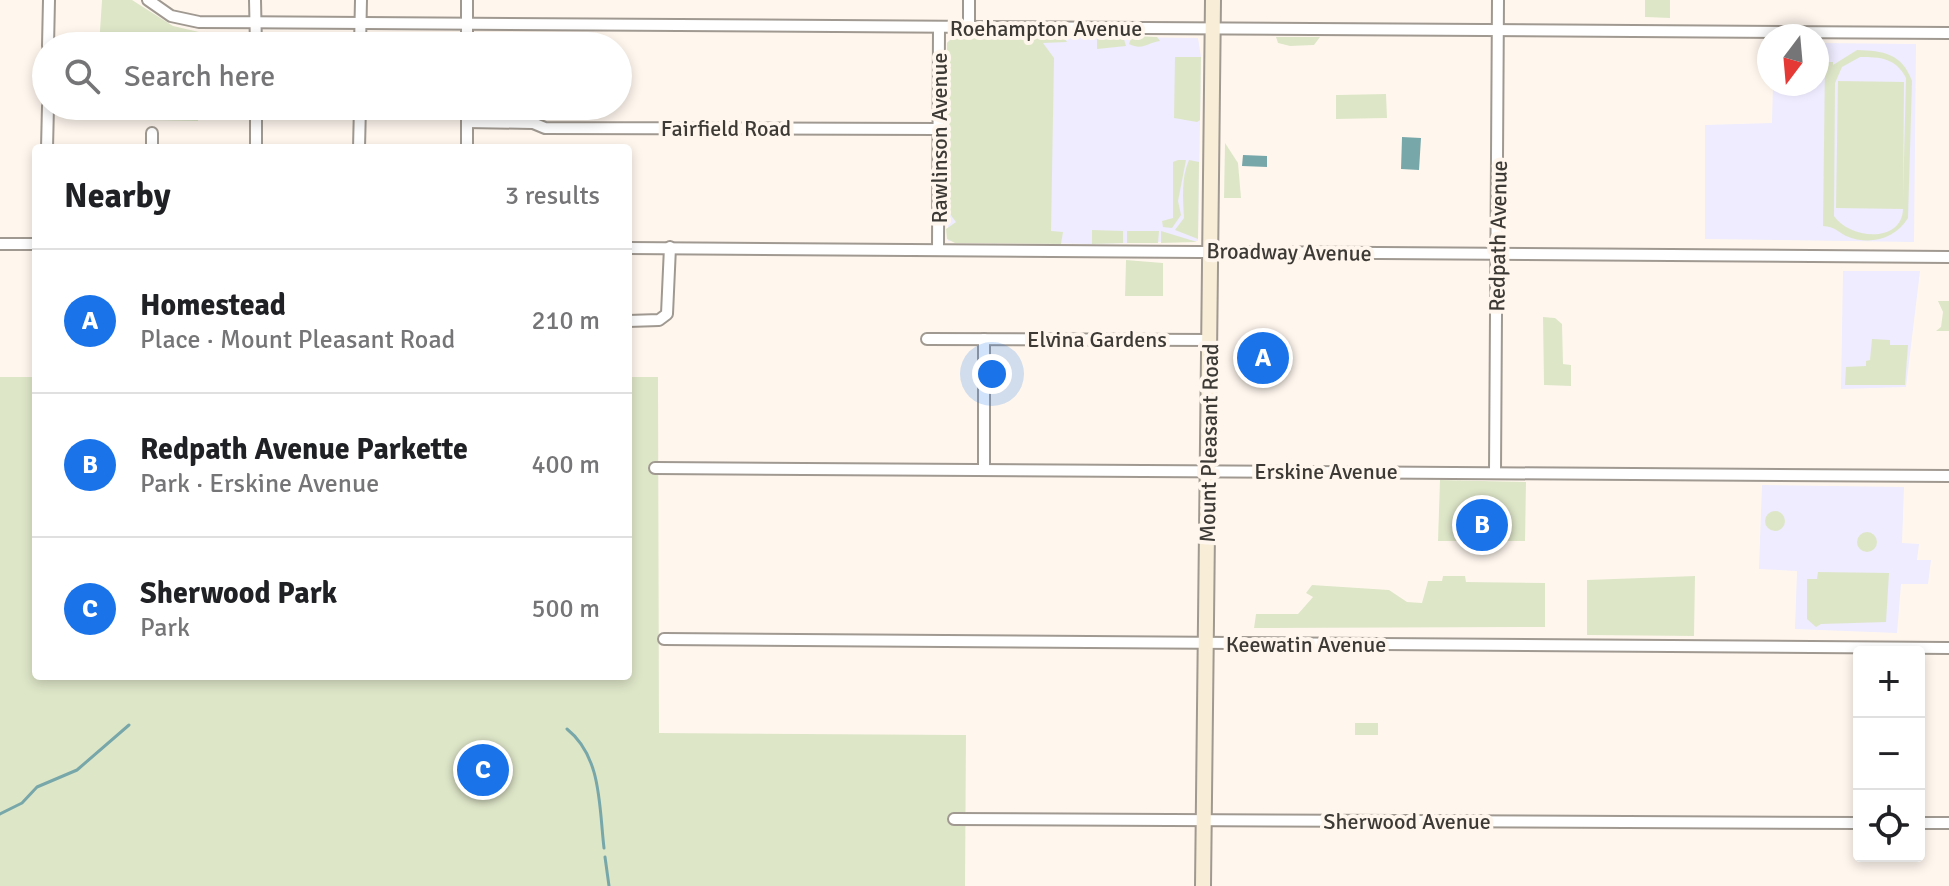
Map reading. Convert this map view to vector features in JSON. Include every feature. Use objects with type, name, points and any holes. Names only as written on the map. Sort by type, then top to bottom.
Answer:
[{"type":"main road","name":"Mount Pleasant Road","points":[[1203,886],[1213,0]]},
{"type":"street","points":[[48,32],[49,0]]},
{"type":"street","name":"Roehampton Avenue","points":[[148,0],[171,16],[186,20],[255,23],[1949,33]]},
{"type":"street","points":[[255,0],[255,32]]},
{"type":"street","points":[[361,0],[361,32]]},
{"type":"street","points":[[467,0],[467,32]]},
{"type":"street","name":"Rawlinson Avenue","points":[[969,0],[969,27]]},
{"type":"street","name":"Redpath Avenue","points":[[1495,472],[1498,0]]},
{"type":"street","name":"Rawlinson Avenue","points":[[938,249],[939,27]]},
{"type":"street","points":[[47,144],[48,120]]},
{"type":"street","points":[[256,120],[256,144]]},
{"type":"street","points":[[359,144],[360,120]]},
{"type":"street","points":[[467,122],[467,144]]},
{"type":"street","name":"Fairfield Road","points":[[467,122],[533,123],[545,128],[938,129]]},
{"type":"street","points":[[152,133],[152,144]]},
{"type":"street","points":[[0,244],[32,244]]},
{"type":"street","points":[[632,321],[659,320],[667,314],[670,247]]},
{"type":"street","name":"Broadway Avenue","points":[[632,248],[1949,257]]},
{"type":"street","name":"Elvina Gardens","points":[[927,339],[1210,340]]},
{"type":"street","points":[[984,339],[984,469]]},
{"type":"street","name":"Erskine Avenue","points":[[655,468],[1949,476]]},
{"type":"street","name":"Keewatin Avenue","points":[[664,639],[1949,648]]},
{"type":"street","name":"Sherwood Avenue","points":[[954,819],[1853,823]]},
{"type":"street","points":[[1925,823],[1949,823]]},
{"type":"shaded area","points":[[955,35],[1198,38],[1201,57],[1198,241],[1092,244],[948,241],[947,43]]},
{"type":"shaded area","points":[[1829,43],[1916,44],[1914,242],[1705,239],[1705,125],[1772,123],[1773,96],[1829,96]]},
{"type":"shaded area","points":[[1843,271],[1920,271],[1906,387],[1841,389]]},
{"type":"shaded area","points":[[1762,485],[1904,487],[1902,543],[1919,544],[1917,560],[1931,560],[1928,584],[1901,584],[1897,633],[1795,629],[1797,571],[1759,569]]},
{"type":"green space","points":[[102,0],[132,0],[173,26],[199,32],[100,32]]},
{"type":"green space","points":[[1645,0],[1670,0],[1670,18],[1645,17]]},
{"type":"green space","points":[[955,35],[1063,36],[1067,42],[1043,43],[1054,58],[1051,231],[1063,232],[1061,244],[955,243],[947,239],[946,229],[956,222],[946,209],[947,43]]},
{"type":"green space","points":[[1097,36],[1123,36],[1126,46],[1097,49]]},
{"type":"green space","points":[[1132,36],[1157,37],[1160,41],[1134,46],[1129,44]]},
{"type":"green space","points":[[1276,37],[1320,37],[1314,45],[1290,46],[1278,43]]},
{"type":"green space","points":[[1857,50],[1875,51],[1897,59],[1912,81],[1908,218],[1896,231],[1881,239],[1855,239],[1823,226],[1825,96],[1829,96],[1829,62],[1833,65]],"holes":[[[1860,57],[1881,58],[1897,66],[1906,78],[1903,198],[1904,82],[1838,81],[1836,208],[1903,209],[1894,228],[1874,234],[1851,230],[1834,216],[1835,83],[1842,67]]]},
{"type":"green space","points":[[1175,57],[1201,57],[1200,120],[1197,122],[1174,118]]},
{"type":"green space","points":[[1386,94],[1387,118],[1336,119],[1336,95]]},
{"type":"green space","points":[[1225,143],[1238,163],[1241,198],[1224,198]]},
{"type":"green space","points":[[1186,160],[1178,201],[1181,215],[1172,228],[1163,227],[1162,221],[1173,218],[1173,162]]},
{"type":"green space","points":[[1189,160],[1199,162],[1198,239],[1175,230],[1184,218],[1184,181]]},
{"type":"green space","points":[[1092,230],[1123,231],[1123,243],[1092,244]]},
{"type":"green space","points":[[1127,231],[1159,231],[1158,243],[1127,243]]},
{"type":"green space","points":[[1161,231],[1197,242],[1161,243]]},
{"type":"green space","points":[[1126,260],[1163,263],[1163,296],[1125,296]]},
{"type":"green space","points":[[1938,301],[1949,301],[1949,331],[1936,331],[1941,327],[1943,312]]},
{"type":"green space","points":[[1543,317],[1555,318],[1562,324],[1563,364],[1571,365],[1571,386],[1544,385]]},
{"type":"green space","points":[[1872,339],[1890,340],[1890,345],[1908,345],[1905,385],[1845,385],[1846,367],[1866,366],[1866,361],[1870,360]]},
{"type":"green space","points":[[0,377],[32,377],[32,680],[632,680],[632,377],[658,377],[659,733],[966,735],[965,886],[0,886]]},
{"type":"green space","points":[[1440,480],[1526,482],[1525,541],[1438,541]]},
{"type":"green space","points":[[1775,511],[1782,514],[1785,521],[1782,528],[1775,531],[1768,528],[1765,521],[1768,514]]},
{"type":"green space","points":[[1863,532],[1871,532],[1877,542],[1871,552],[1863,552],[1857,546],[1857,538]]},
{"type":"green space","points":[[1818,572],[1889,573],[1886,622],[1821,624],[1816,627],[1807,619],[1807,579],[1817,579]]},
{"type":"green space","points":[[1443,576],[1465,576],[1466,582],[1545,583],[1545,627],[1254,628],[1256,614],[1298,614],[1313,597],[1306,593],[1312,585],[1389,590],[1407,602],[1422,603],[1428,581],[1442,581]]},
{"type":"green space","points":[[1695,576],[1694,636],[1587,635],[1587,580]]},
{"type":"green space","points":[[1355,723],[1378,723],[1378,735],[1355,735]]},
{"type":"water","points":[[1402,137],[1421,138],[1419,170],[1401,169]]},
{"type":"water","points":[[1243,155],[1267,156],[1267,167],[1242,166]]},
{"type":"waterway","points":[[0,814],[22,803],[37,787],[77,770],[129,725]]},
{"type":"waterway","points":[[567,729],[578,740],[593,768],[604,848]]},
{"type":"waterway","points":[[605,857],[609,886]]},
{"type":"place","name":"Homestead","points":[[1263,358]]},
{"type":"place","name":"Redpath Avenue Parkette","points":[[1482,525]]},
{"type":"place","name":"Sherwood Park","points":[[483,770]]}]
